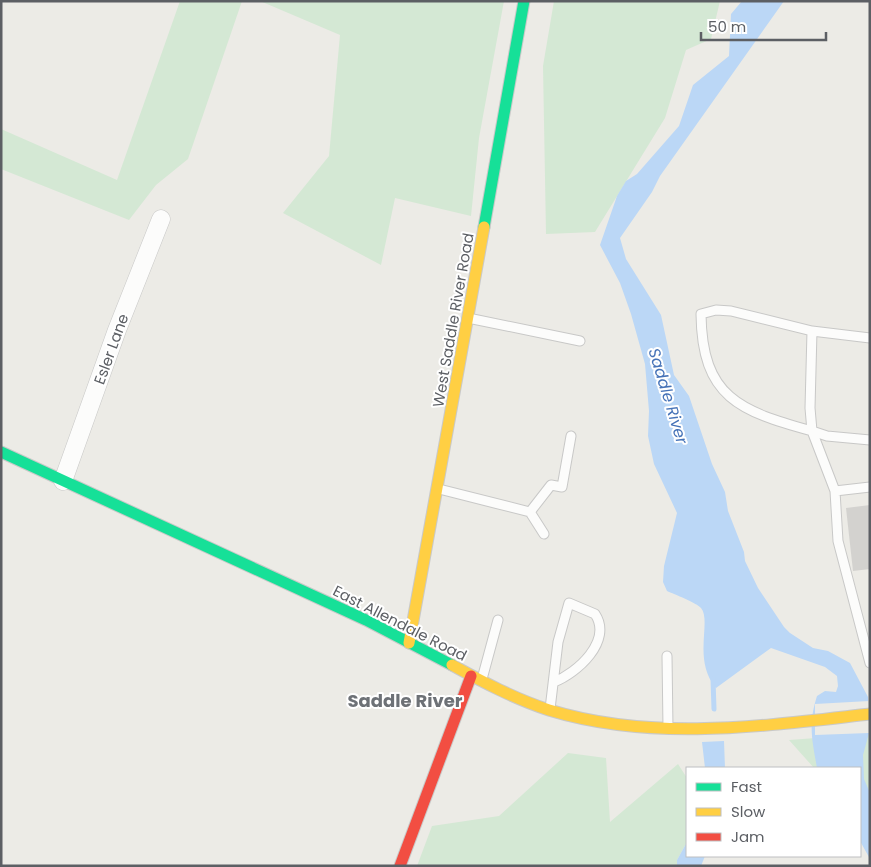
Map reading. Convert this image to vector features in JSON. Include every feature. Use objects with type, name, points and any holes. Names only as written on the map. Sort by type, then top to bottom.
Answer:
[{"type":"main road","name":"West Saddle River Road","points":[[409,643],[524,1]]},
{"type":"main road","name":"East Allendale Road","points":[[1,452],[366,620],[471,676],[518,699],[549,710],[621,725],[668,730],[770,725],[870,714]]},
{"type":"main road","points":[[400,866],[471,676]]},
{"type":"street","name":"Esler Lane","points":[[63,481],[117,330],[161,219]]},
{"type":"lane","points":[[870,338],[812,331],[731,311],[716,310],[701,314],[701,342],[712,376],[735,403],[773,420],[828,436],[870,440]]},
{"type":"lane","points":[[468,318],[580,341]]},
{"type":"lane","points":[[812,331],[810,408],[812,431],[835,491],[838,541],[870,663]]},
{"type":"lane","points":[[530,512],[551,485],[562,488],[571,436]]},
{"type":"lane","points":[[835,491],[870,487]]},
{"type":"lane","points":[[437,488],[530,512],[544,534]]},
{"type":"lane","points":[[549,710],[558,642],[569,603],[595,614],[601,627],[600,636],[577,670],[570,676],[554,682]]},
{"type":"lane","points":[[482,681],[498,620]]},
{"type":"lane","points":[[667,656],[668,730]]},
{"type":"green space","points":[[180,1],[242,1],[188,159],[156,185],[129,220],[1,169],[1,129],[117,180]]},
{"type":"green space","points":[[260,1],[504,1],[479,138],[471,216],[395,198],[381,265],[283,213],[329,156],[340,35]]},
{"type":"green space","points":[[554,1],[720,1],[711,39],[686,50],[665,118],[595,232],[546,234],[543,66]]},
{"type":"green space","points":[[870,734],[870,858],[861,767],[813,767],[789,740]]},
{"type":"green space","points":[[568,753],[606,758],[610,822],[678,764],[686,776],[686,844],[677,860],[677,866],[417,866],[432,826],[499,816]]},
{"type":"water","points":[[742,1],[784,1],[660,176],[652,192],[620,238],[626,259],[661,315],[674,375],[689,396],[712,464],[725,492],[728,511],[744,552],[745,561],[758,588],[790,633],[813,648],[828,651],[850,663],[868,697],[869,733],[863,755],[864,779],[870,793],[870,859],[861,843],[861,767],[817,767],[815,758],[812,740],[814,706],[817,696],[825,691],[836,692],[838,686],[837,676],[825,667],[771,648],[716,688],[705,666],[705,622],[701,608],[667,591],[663,582],[664,566],[677,513],[654,464],[648,436],[649,411],[645,364],[631,314],[620,283],[600,245],[617,196],[626,181],[637,174],[679,126],[693,85],[729,56],[731,14]]},
{"type":"water","points":[[724,741],[725,767],[705,767],[702,742]]},
{"type":"water","points":[[686,844],[686,857],[705,857],[701,866],[677,866],[677,860]]},
{"type":"pier","points":[[869,701],[869,733],[815,735],[815,704]]},
{"type":"building","points":[[870,505],[870,569],[853,571],[846,508]]},
{"type":"waterway","points":[[713,679],[714,709]]},
{"type":"traffic: fast","points":[[484,227],[524,1]]},
{"type":"traffic: fast","points":[[1,452],[366,620],[452,665]]},
{"type":"traffic: slow","points":[[409,643],[484,227]]},
{"type":"traffic: slow","points":[[452,665],[487,684],[536,706],[589,720],[628,726],[709,728],[789,723],[870,714]]},
{"type":"traffic: jam","points":[[400,866],[471,676]]},
{"type":"district","name":"Saddle River","points":[[405,700]]}]
